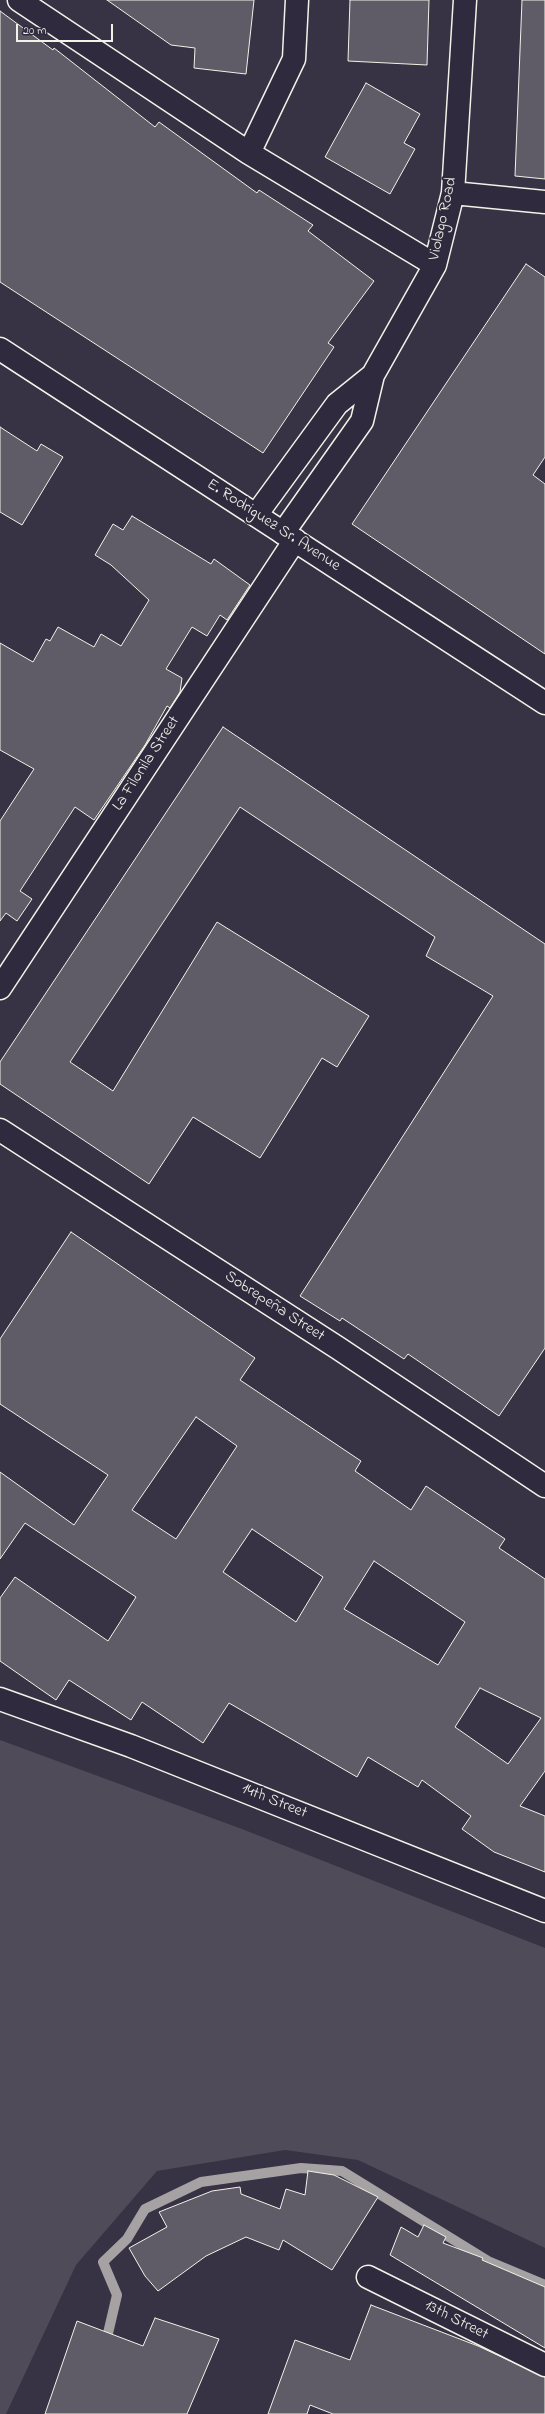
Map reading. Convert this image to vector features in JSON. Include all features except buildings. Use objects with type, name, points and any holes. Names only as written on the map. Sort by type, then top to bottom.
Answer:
[{"type":"street","points":[[19,0],[249,153],[435,265]]},
{"type":"street","points":[[249,153],[294,59],[297,0]]},
{"type":"street","name":"Violago Road","points":[[289,536],[362,421],[373,375],[435,265],[453,193],[465,0]]},
{"type":"street","points":[[453,193],[545,202]]},
{"type":"street","name":"E. Rodriguez Sr. Avenue","points":[[0,349],[545,703]]},
{"type":"street","name":"Violago Road","points":[[256,515],[337,404],[373,375]]},
{"type":"street","name":"La Filonila Street","points":[[0,988],[289,536]]},
{"type":"street","name":"Sobrepeña Street","points":[[0,1130],[338,1348],[545,1486]]},
{"type":"street","name":"14th Street","points":[[0,1699],[158,1756],[545,1911]]},
{"type":"street","name":"13th Street","points":[[368,2277],[545,2365]]},
{"type":"shaded area","points":[[0,1740],[242,1829],[545,1948],[545,2248],[358,2160],[285,2150],[157,2171],[76,2265],[6,2414],[0,2414]]},
{"type":"waterway","points":[[105,2346],[117,2295],[103,2262],[127,2239],[145,2209],[201,2182],[301,2168],[342,2171],[488,2261],[545,2285]]}]
